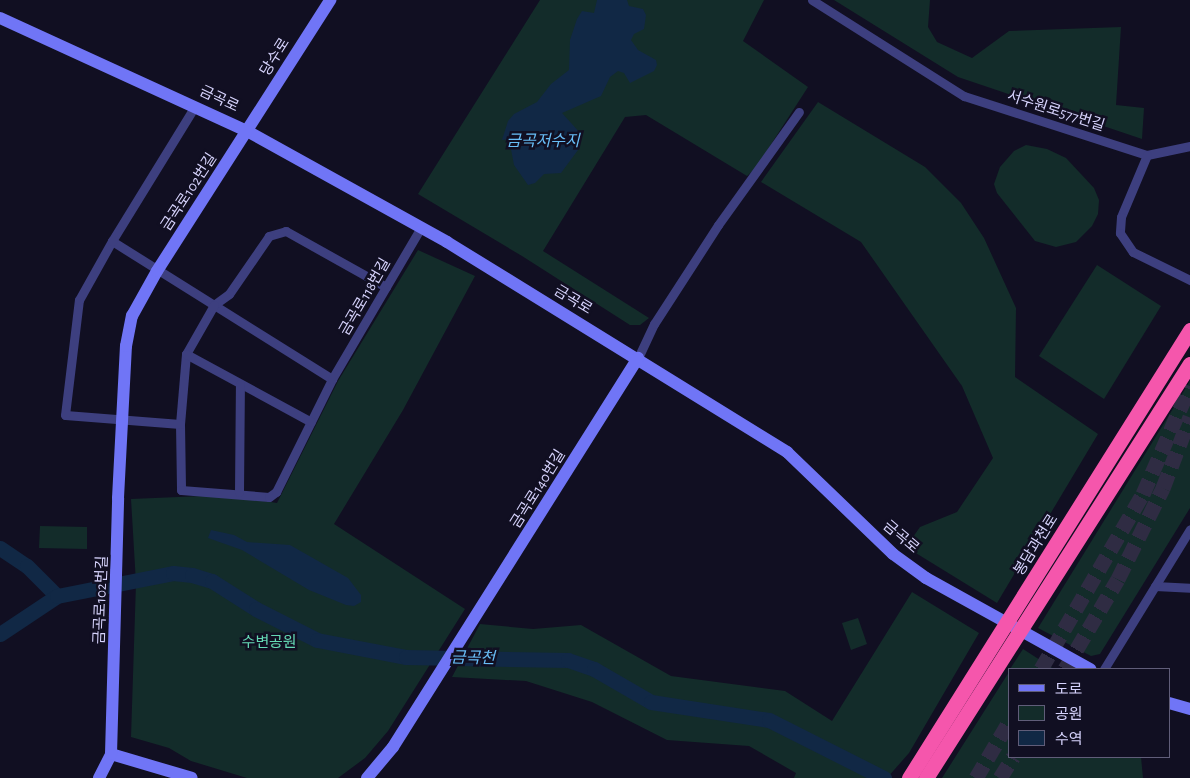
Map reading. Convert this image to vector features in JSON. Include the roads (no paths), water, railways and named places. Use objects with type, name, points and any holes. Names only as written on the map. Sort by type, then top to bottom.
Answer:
[{"type":"highway","name":"봉담과천로","points":[[926,778],[1065,546],[1190,330]]},
{"type":"highway","name":"봉담과천로","points":[[909,778],[1190,364]]},
{"type":"street","name":"당수로","points":[[247,131],[330,0]]},
{"type":"street","name":"서수원로577번길","points":[[812,0],[964,96],[1147,154]]},
{"type":"street","name":"금곡로","points":[[0,18],[247,131],[421,227],[638,358],[787,452],[893,554],[926,578],[1088,668]]},
{"type":"street","points":[[195,106],[112,241],[79,300],[64,415],[180,424],[186,354],[214,305],[229,294],[269,236],[286,232],[386,287]]},
{"type":"street","points":[[638,358],[664,307],[741,190],[799,112]]},
{"type":"street","name":"금곡로102번길","points":[[99,778],[111,754],[116,629],[118,498],[124,420],[126,346],[132,316],[157,271],[247,131]]},
{"type":"street","points":[[1190,146],[1147,154],[1121,217],[1120,233],[1133,252],[1190,280]]},
{"type":"street","name":"금곡로118번길","points":[[180,424],[181,490],[238,492],[268,498],[276,492],[332,380],[421,227]]},
{"type":"street","points":[[112,241],[332,380]]},
{"type":"street","points":[[186,354],[311,422]]},
{"type":"street","name":"금곡로140번길","points":[[367,778],[393,747],[638,358]]},
{"type":"street","points":[[238,492],[240,384]]},
{"type":"street","points":[[1105,668],[1190,529]]},
{"type":"street","points":[[1155,586],[1190,588]]},
{"type":"street","points":[[1170,703],[1190,708]]},
{"type":"street","points":[[111,754],[192,778]]},
{"type":"water","name":"금곡저수지","points":[[597,0],[627,0],[629,6],[643,9],[646,15],[644,29],[634,34],[631,40],[638,50],[656,60],[657,65],[654,71],[630,83],[624,73],[618,71],[610,77],[601,96],[562,113],[582,135],[578,150],[561,173],[544,174],[535,183],[528,185],[514,165],[509,139],[502,140],[508,121],[514,114],[537,102],[551,84],[569,70],[570,40],[577,19],[582,11],[594,13]]},
{"type":"water","points":[[211,530],[234,535],[247,542],[290,545],[348,578],[361,595],[361,602],[354,606],[346,605],[309,590],[242,550],[208,538]]},
{"type":"waterway","name":"금곡천","points":[[0,548],[27,566],[57,596]]},
{"type":"waterway","name":"금곡천","points":[[0,634],[57,596],[173,573],[192,575],[212,581],[256,609],[317,640],[406,657],[568,660],[594,669],[651,702],[769,720],[884,778]]},
{"type":"tunnel","points":[[1042,668],[1143,494],[1190,386]]},
{"type":"tunnel","points":[[1066,668],[1118,579],[1163,488],[1190,417]]},
{"type":"tunnel","points":[[976,778],[1008,724]]},
{"type":"tunnel","points":[[1000,778],[1012,758]]},
{"type":"park label","name":"수변공원","points":[[269,643]]}]
